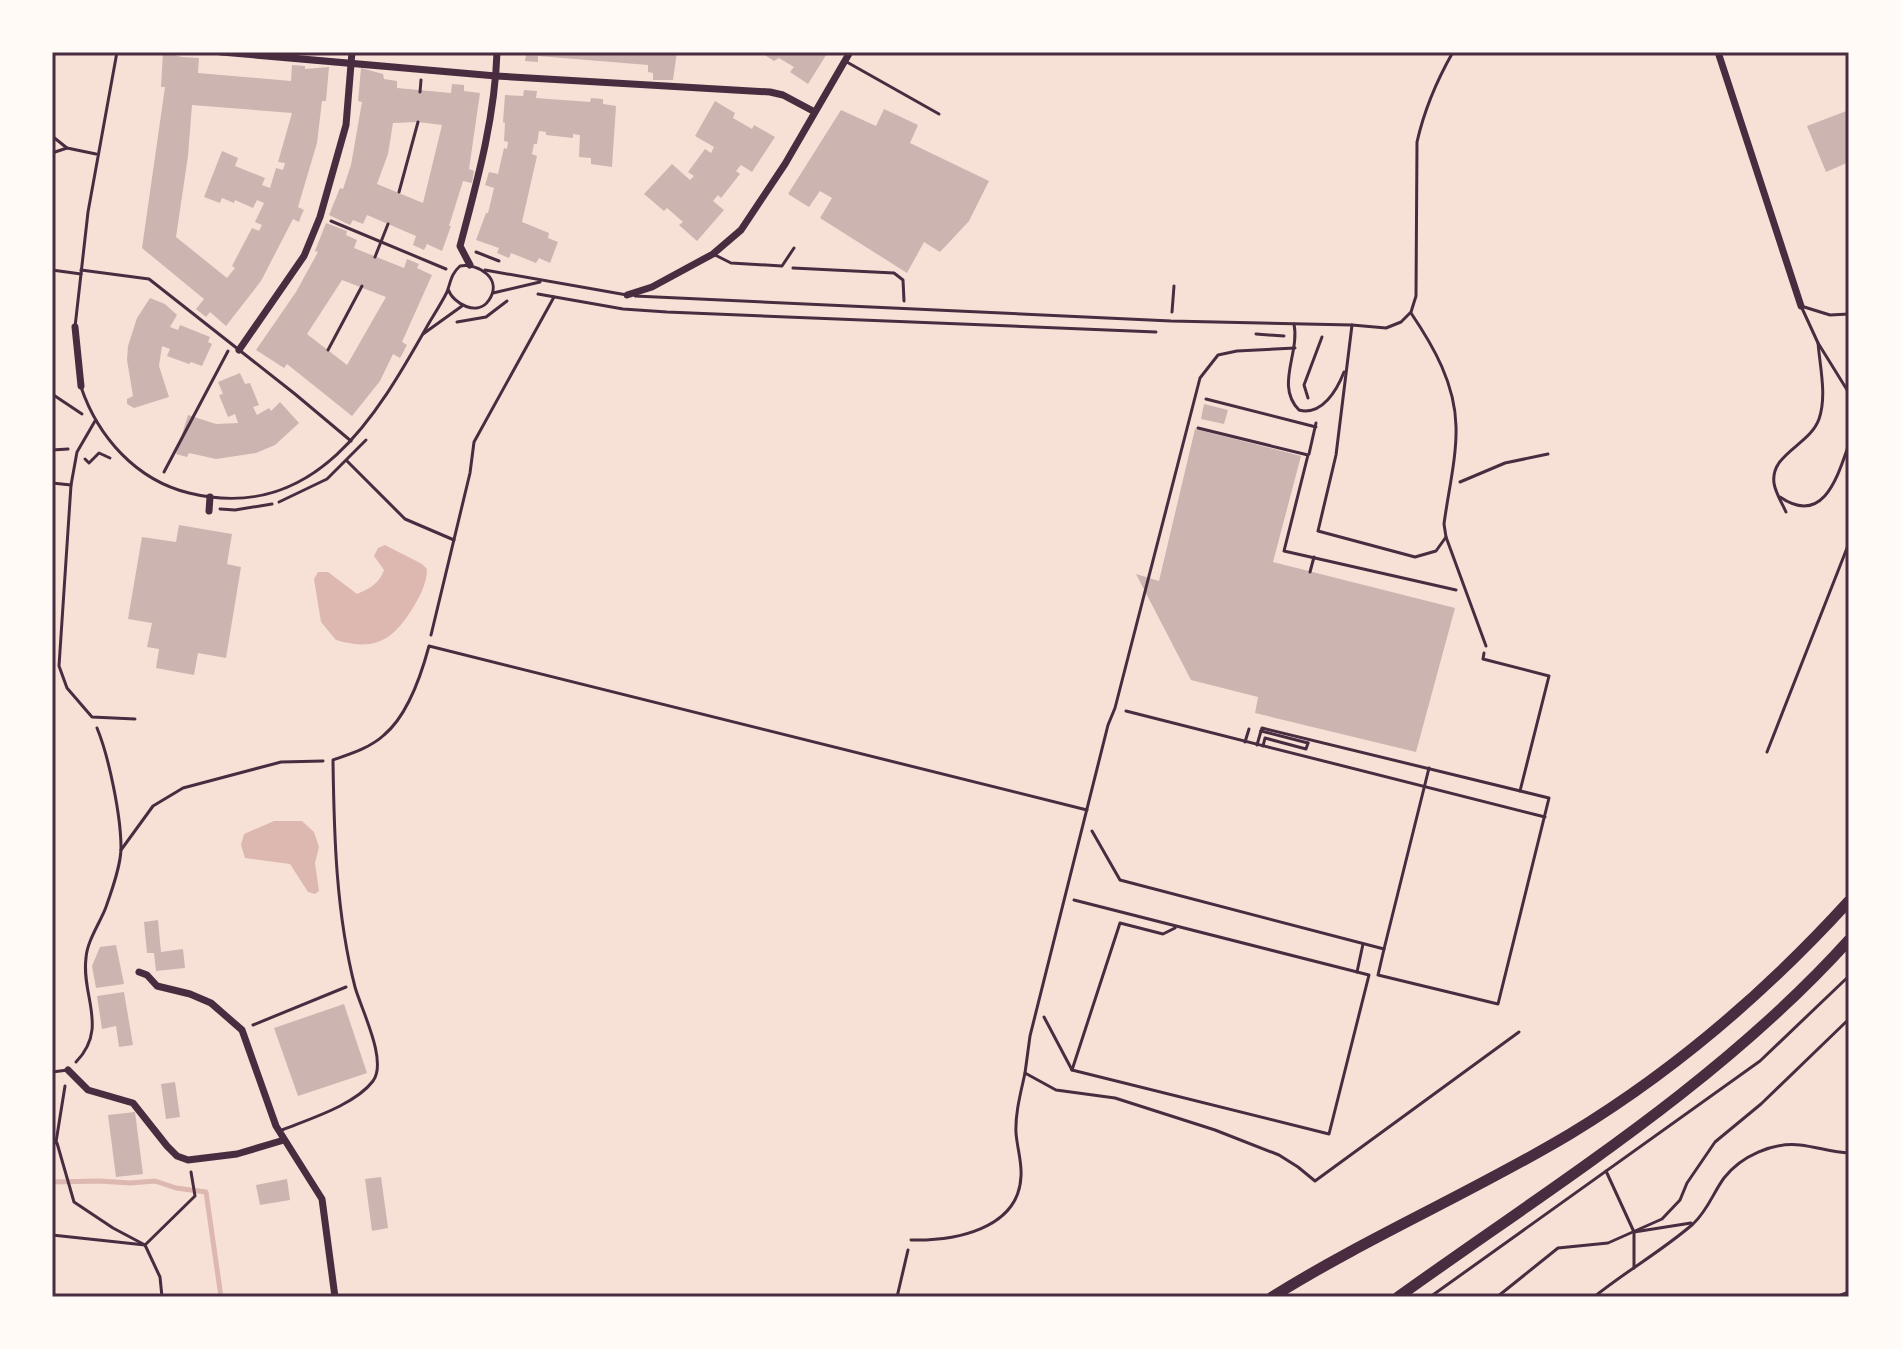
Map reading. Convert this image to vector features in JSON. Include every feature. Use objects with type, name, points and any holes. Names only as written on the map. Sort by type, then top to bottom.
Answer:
[{"type":"highway","points":[[1272,1297],[1570,1134],[1648,1083],[1761,991],[1849,901]]},
{"type":"highway","points":[[1398,1297],[1681,1094],[1793,999],[1849,940]]},
{"type":"street","points":[[221,52],[496,76],[770,92],[783,95],[813,111]]},
{"type":"street","points":[[239,350],[304,256],[320,217],[346,125],[352,52]]},
{"type":"street","points":[[470,265],[460,246],[479,175],[496,76],[497,52]]},
{"type":"street","points":[[627,295],[652,287],[713,254],[741,230],[785,164],[850,52]]},
{"type":"street","points":[[1718,52],[1801,306]]},
{"type":"street","points":[[75,327],[81,386]]},
{"type":"street","points":[[209,511],[210,497]]},
{"type":"street","points":[[139,972],[147,975],[157,986],[211,1003],[242,1030],[279,1131],[322,1199],[335,1297]]},
{"type":"street","points":[[68,1070],[88,1090],[133,1103],[167,1146],[177,1156],[188,1160],[237,1154],[284,1140]]},
{"type":"lane","points":[[75,327],[97,155],[117,52]]},
{"type":"lane","points":[[81,386],[95,421],[124,456],[158,482],[210,497],[251,497],[292,486],[317,473],[351,441],[391,387],[448,289],[453,272],[460,266],[470,265],[627,295],[1156,321],[1386,328],[1401,322],[1411,312],[1416,296],[1417,142],[1436,85],[1453,52]]},
{"type":"lane","points":[[845,61],[939,114]]},
{"type":"lane","points":[[52,136],[67,148],[97,155]]},
{"type":"lane","points":[[52,153],[67,148]]},
{"type":"lane","points":[[713,254],[731,263],[782,266],[794,248]]},
{"type":"lane","points":[[52,270],[149,279],[351,441]]},
{"type":"lane","points":[[485,270],[491,281],[492,294]]},
{"type":"lane","points":[[422,335],[462,306],[484,305],[492,294],[544,281]]},
{"type":"lane","points":[[448,289],[462,306]]},
{"type":"lane","points":[[1801,306],[1830,315],[1849,314]]},
{"type":"lane","points":[[1801,306],[1818,343],[1849,393]]},
{"type":"lane","points":[[1411,312],[1449,382],[1456,443],[1444,524],[1486,646]]},
{"type":"lane","points":[[1294,324],[1295,348],[1287,382],[1294,405],[1307,412],[1320,407],[1341,380],[1348,360]]},
{"type":"lane","points":[[1352,325],[1336,455],[1318,531],[1415,557],[1436,551],[1446,537]]},
{"type":"lane","points":[[1786,512],[1774,486],[1774,475],[1790,450],[1810,436],[1823,407],[1818,343]]},
{"type":"lane","points":[[911,1240],[947,1240],[970,1234],[1004,1214],[1017,1194],[1021,1177],[1017,1109],[1030,1036],[1200,378],[1218,355],[1295,348]]},
{"type":"lane","points":[[95,421],[77,452],[71,485],[59,666],[67,688],[92,717],[135,719]]},
{"type":"lane","points":[[1780,497],[1800,506],[1821,500],[1835,484],[1849,444]]},
{"type":"lane","points":[[52,483],[71,485]]},
{"type":"lane","points":[[279,1131],[339,1107],[374,1081],[378,1064],[354,984],[342,917],[333,760],[361,749],[384,735],[399,717],[412,693],[429,646],[1087,810]]},
{"type":"lane","points":[[1025,1073],[1056,1090],[1115,1098],[1215,1130],[1279,1155],[1315,1181],[1519,1032]]},
{"type":"lane","points":[[52,1072],[68,1070]]},
{"type":"path","points":[[399,192],[418,122]]},
{"type":"path","points":[[320,217],[453,272]]},
{"type":"path","points":[[375,257],[388,224]]},
{"type":"path","points":[[460,246],[500,262]]},
{"type":"path","points":[[782,266],[894,273],[903,280],[904,303]]},
{"type":"path","points":[[328,350],[362,286]]},
{"type":"path","points":[[1172,312],[1174,286]]},
{"type":"path","points":[[537,294],[652,311],[1155,332]]},
{"type":"path","points":[[429,646],[470,473],[474,442],[554,297]]},
{"type":"path","points":[[453,323],[486,317],[510,300]]},
{"type":"path","points":[[1254,334],[1284,336]]},
{"type":"path","points":[[1308,398],[1304,385],[1322,337]]},
{"type":"path","points":[[158,482],[231,344]]},
{"type":"path","points":[[52,394],[95,421]]},
{"type":"path","points":[[1198,397],[1316,425],[1308,455]]},
{"type":"path","points":[[369,436],[347,461],[405,519],[454,540]]},
{"type":"path","points":[[1448,487],[1505,463],[1548,454]]},
{"type":"path","points":[[1767,752],[1849,543]]},
{"type":"path","points":[[1310,572],[1314,557]]},
{"type":"path","points":[[1486,646],[1483,659],[1549,676],[1520,791]]},
{"type":"path","points":[[1115,708],[1545,817]]},
{"type":"path","points":[[92,717],[102,742],[118,813],[121,850],[107,905],[85,957],[93,1024],[88,1050],[68,1070],[54,1143],[74,1202],[145,1245],[160,1277],[162,1297]]},
{"type":"path","points":[[1257,745],[1262,728],[1429,768],[1549,798],[1498,1004],[1378,975],[1429,768]]},
{"type":"path","points":[[1245,742],[1249,729]]},
{"type":"path","points":[[1261,731],[1308,743],[1306,749],[1265,738],[1263,746]]},
{"type":"path","points":[[121,850],[153,806],[183,788],[281,762],[333,760]]},
{"type":"path","points":[[1085,819],[1120,880],[1384,949]]},
{"type":"path","points":[[1039,1007],[1072,1070],[1329,1134],[1369,975],[1066,897]]},
{"type":"path","points":[[1072,1070],[1120,923],[1163,934],[1178,927]]},
{"type":"path","points":[[1357,972],[1363,944]]},
{"type":"path","points":[[242,1030],[354,984]]},
{"type":"path","points":[[1497,1297],[1558,1248],[1608,1243],[1662,1219],[1680,1200],[1687,1183],[1715,1142],[1761,1104],[1849,1019]]},
{"type":"path","points":[[1594,1297],[1694,1223],[1710,1204],[1725,1177],[1754,1152],[1777,1146],[1800,1145],[1827,1152],[1849,1153]]},
{"type":"path","points":[[145,1245],[195,1196],[188,1160]]},
{"type":"path","points":[[1605,1170],[1634,1232],[1634,1270]]},
{"type":"path","points":[[1634,1232],[1694,1223]]},
{"type":"path","points":[[52,1235],[145,1245]]},
{"type":"path","points":[[897,1297],[911,1240]]},
{"type":"path","points":[[1836,1297],[1849,1292]]},
{"type":"shaded area","points":[[385,545],[427,569],[420,596],[404,622],[388,637],[371,644],[336,640],[321,622],[314,579],[318,572],[328,572],[357,594],[380,579],[384,570],[374,556],[378,548]]},
{"type":"shaded area","points":[[274,821],[302,821],[314,832],[319,847],[315,863],[319,891],[315,894],[308,892],[290,864],[245,858],[241,845],[244,834]]},
{"type":"building","points":[[163,52],[199,58],[198,73],[291,81],[292,65],[305,66],[305,69],[329,67],[317,143],[298,207],[304,210],[299,222],[293,219],[261,281],[226,326],[210,312],[206,317],[196,309],[204,299],[142,248],[165,87],[161,87]],"holes":[[[192,105],[292,113],[278,162],[285,163],[283,170],[276,168],[270,188],[262,185],[265,178],[235,166],[238,158],[222,151],[204,197],[220,203],[222,198],[234,203],[235,200],[253,208],[257,200],[264,203],[255,222],[262,225],[259,231],[252,228],[232,266],[235,268],[227,278],[176,237]]]},
{"type":"building","points":[[520,52],[677,52],[673,80],[653,80],[648,65],[538,56],[538,62],[525,61],[526,55]]},
{"type":"building","points":[[760,52],[828,52],[808,84],[790,72],[794,67],[779,58],[774,61]]},
{"type":"building","points":[[361,68],[383,74],[384,79],[397,81],[397,88],[451,93],[452,84],[464,85],[464,91],[480,93],[469,169],[474,171],[472,183],[463,181],[442,251],[427,244],[424,250],[413,245],[416,236],[367,215],[363,224],[353,220],[350,225],[329,215],[351,165],[362,102],[358,101]],"holes":[[[393,123],[442,125],[423,203],[377,184],[388,154]]]},
{"type":"building","points":[[524,90],[537,91],[536,98],[590,102],[591,98],[603,99],[603,104],[616,106],[612,167],[591,164],[591,158],[579,157],[580,135],[573,134],[573,138],[546,135],[546,132],[539,131],[532,154],[537,156],[522,222],[549,233],[548,238],[558,242],[550,263],[539,258],[536,263],[511,253],[509,258],[497,253],[499,248],[476,240],[488,213],[494,188],[485,185],[489,172],[498,174],[504,148],[507,149],[503,122],[505,95],[523,96]]},
{"type":"building","points":[[715,101],[735,113],[733,118],[775,137],[752,172],[741,165],[736,171],[740,174],[721,198],[718,195],[713,201],[724,210],[697,241],[679,225],[683,222],[644,194],[672,164],[690,180],[694,176],[688,172],[705,149],[711,153],[714,147],[695,136]]},
{"type":"building","points":[[884,109],[918,125],[910,143],[989,181],[969,221],[940,252],[924,242],[907,273],[820,218],[832,198],[820,191],[809,207],[788,194],[841,110],[876,126]]},
{"type":"building","points":[[1849,110],[1849,162],[1826,172],[1807,126]]},
{"type":"building","points":[[326,223],[347,231],[346,235],[357,240],[354,248],[404,268],[407,259],[432,275],[402,342],[407,345],[400,358],[393,354],[380,381],[352,416],[287,364],[284,368],[256,350],[296,292],[318,252],[315,251]],"holes":[[[342,280],[386,297],[347,365],[307,334]]]},
{"type":"building","points":[[150,298],[165,304],[177,315],[170,327],[178,330],[180,325],[210,337],[208,342],[212,344],[202,366],[167,356],[170,349],[162,346],[159,366],[169,397],[134,408],[127,404],[127,399],[133,396],[128,346],[137,318]]},
{"type":"building","points":[[240,373],[245,384],[250,383],[259,405],[253,407],[257,415],[269,408],[271,411],[280,402],[299,423],[275,445],[256,453],[216,459],[189,453],[187,457],[176,454],[188,415],[216,424],[238,423],[235,414],[228,417],[219,395],[223,394],[218,382]]},
{"type":"building","points":[[1204,404],[1228,410],[1224,424],[1201,419]]},
{"type":"building","points":[[1195,429],[1301,456],[1273,562],[1455,608],[1416,752],[1255,713],[1258,697],[1191,680],[1136,574],[1159,581]]},
{"type":"building","points":[[179,525],[232,534],[227,564],[241,567],[226,658],[198,653],[194,675],[156,668],[159,649],[147,647],[152,623],[128,619],[142,537],[176,542]]},
{"type":"building","points":[[158,920],[161,952],[183,949],[185,968],[156,971],[154,953],[147,953],[144,922]]},
{"type":"building","points":[[116,945],[124,984],[96,988],[92,966],[100,947]]},
{"type":"building","points":[[124,992],[133,1045],[119,1047],[116,1026],[102,1029],[97,996]]},
{"type":"building","points":[[344,1004],[367,1073],[298,1096],[274,1028]]},
{"type":"building","points":[[175,1082],[180,1117],[166,1119],[161,1084]]},
{"type":"building","points":[[135,1112],[143,1174],[116,1177],[108,1115]]},
{"type":"building","points":[[381,1177],[388,1228],[372,1231],[365,1179]]},
{"type":"building","points":[[287,1179],[290,1200],[260,1205],[256,1185]]},
{"type":"waterway","points":[[52,1182],[155,1181],[176,1188],[206,1192],[221,1297]]}]
